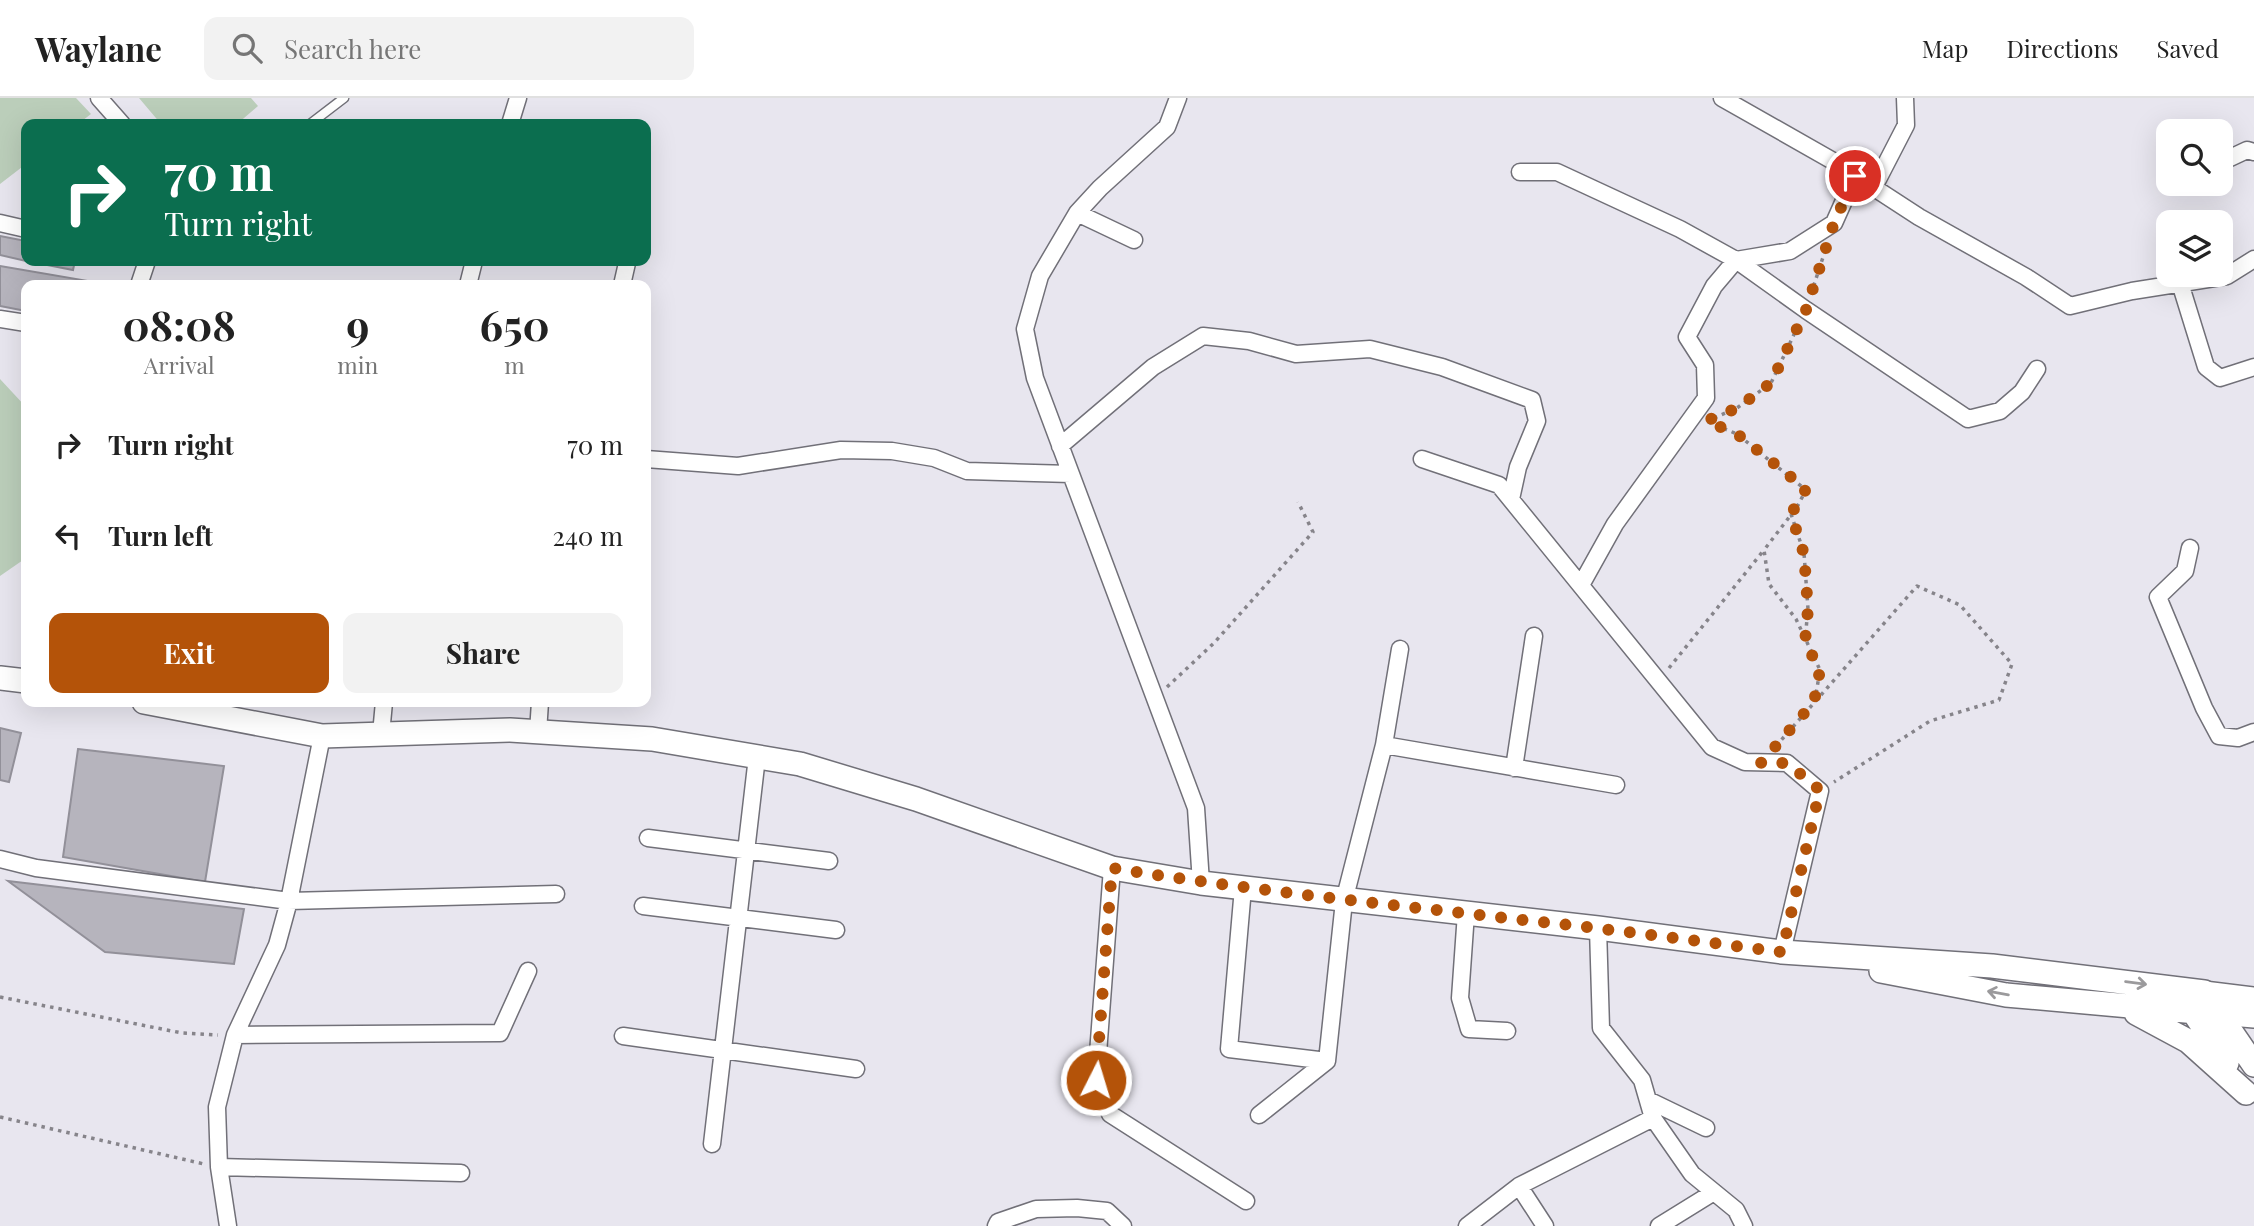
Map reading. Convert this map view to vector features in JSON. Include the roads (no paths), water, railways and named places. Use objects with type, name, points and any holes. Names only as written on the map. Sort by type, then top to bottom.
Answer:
[{"type":"main road","points":[[0,678],[21,680]]},
{"type":"main road","points":[[170,707],[322,736],[510,730],[652,739],[800,764],[916,799],[1112,868],[1201,883],[1344,901],[1598,928],[1782,952],[2006,995],[2127,1008],[2199,1002]]},
{"type":"main road","points":[[1782,952],[1992,966],[2177,989],[2219,1014],[2254,1065]]},
{"type":"main road","points":[[2199,1002],[2250,1098]]},
{"type":"main road","points":[[2127,1008],[2188,1041],[2250,1098]]},
{"type":"street","points":[[99,98],[118,119]]},
{"type":"street","points":[[512,119],[518,98]]},
{"type":"street","points":[[1178,98],[1167,127],[1100,188],[1077,213],[1040,276],[1025,329],[1035,378],[1196,808],[1201,883]]},
{"type":"street","points":[[1722,98],[1874,187],[1919,217],[2026,277],[2070,306],[2156,287]]},
{"type":"street","points":[[1874,187],[1906,125],[1905,98]]},
{"type":"street","points":[[2233,157],[2248,150],[2254,152]]},
{"type":"street","points":[[1520,172],[1557,172],[1680,229],[1736,260],[1968,419],[2000,411],[2022,392],[2037,369]]},
{"type":"street","points":[[1581,585],[1615,524],[1698,420],[1706,398],[1705,365],[1687,337],[1714,286],[1736,260],[1790,251],[1834,223],[1855,176]]},
{"type":"street","points":[[1077,213],[1134,240]]},
{"type":"street","points":[[0,223],[21,228]]},
{"type":"street","points":[[2233,272],[2254,259]]},
{"type":"street","points":[[2181,287],[2206,367],[2220,378],[2254,367]]},
{"type":"street","points":[[0,319],[21,322]]},
{"type":"street","points":[[1060,446],[1153,367],[1203,336],[1249,341],[1296,354],[1370,349],[1442,367],[1532,400],[1537,421],[1518,467],[1511,499]]},
{"type":"street","points":[[651,459],[738,466],[841,450],[892,451],[934,458],[967,471],[1071,474]]},
{"type":"street","points":[[1422,459],[1499,485],[1712,747],[1745,762],[1787,763],[1820,790],[1782,952]]},
{"type":"street","points":[[2190,548],[2185,571],[2158,597],[2204,708],[2219,736],[2238,738],[2254,732]]},
{"type":"street","points":[[1514,768],[1534,636]]},
{"type":"street","points":[[1259,1115],[1327,1061],[1344,901],[1384,745],[1400,649]]},
{"type":"street","points":[[381,734],[384,707]]},
{"type":"street","points":[[538,732],[540,707]]},
{"type":"street","points":[[228,1226],[219,1167],[217,1107],[235,1035],[277,945],[289,901],[322,736]]},
{"type":"street","points":[[1384,745],[1616,785]]},
{"type":"street","points":[[712,1144],[757,757]]},
{"type":"street","points":[[648,838],[829,861]]},
{"type":"street","points":[[0,859],[36,867],[289,901],[556,894]]},
{"type":"street","points":[[1112,868],[1096,1080],[1110,1114],[1246,1201]]},
{"type":"street","points":[[1243,888],[1229,1049],[1327,1061]]},
{"type":"street","points":[[643,906],[836,930]]},
{"type":"street","points":[[1466,913],[1460,998],[1469,1029],[1507,1031]]},
{"type":"street","points":[[1598,928],[1601,1028],[1642,1080],[1653,1118],[1692,1174],[1736,1210],[1744,1226]]},
{"type":"street","points":[[235,1035],[500,1033],[527,971]]},
{"type":"street","points":[[2199,1002],[2254,998]]},
{"type":"street","points":[[2219,1014],[2254,1017]]},
{"type":"street","points":[[623,1036],[856,1069]]},
{"type":"street","points":[[1648,1100],[1706,1128]]},
{"type":"street","points":[[1467,1226],[1519,1186],[1653,1118]]},
{"type":"street","points":[[219,1167],[461,1173]]},
{"type":"street","points":[[1519,1186],[1545,1226]]},
{"type":"street","points":[[1659,1226],[1714,1192]]},
{"type":"street","points":[[996,1226],[998,1222],[1036,1209],[1077,1208],[1107,1211],[1123,1226]]},
{"type":"lane","points":[[317,119],[344,98]]}]
